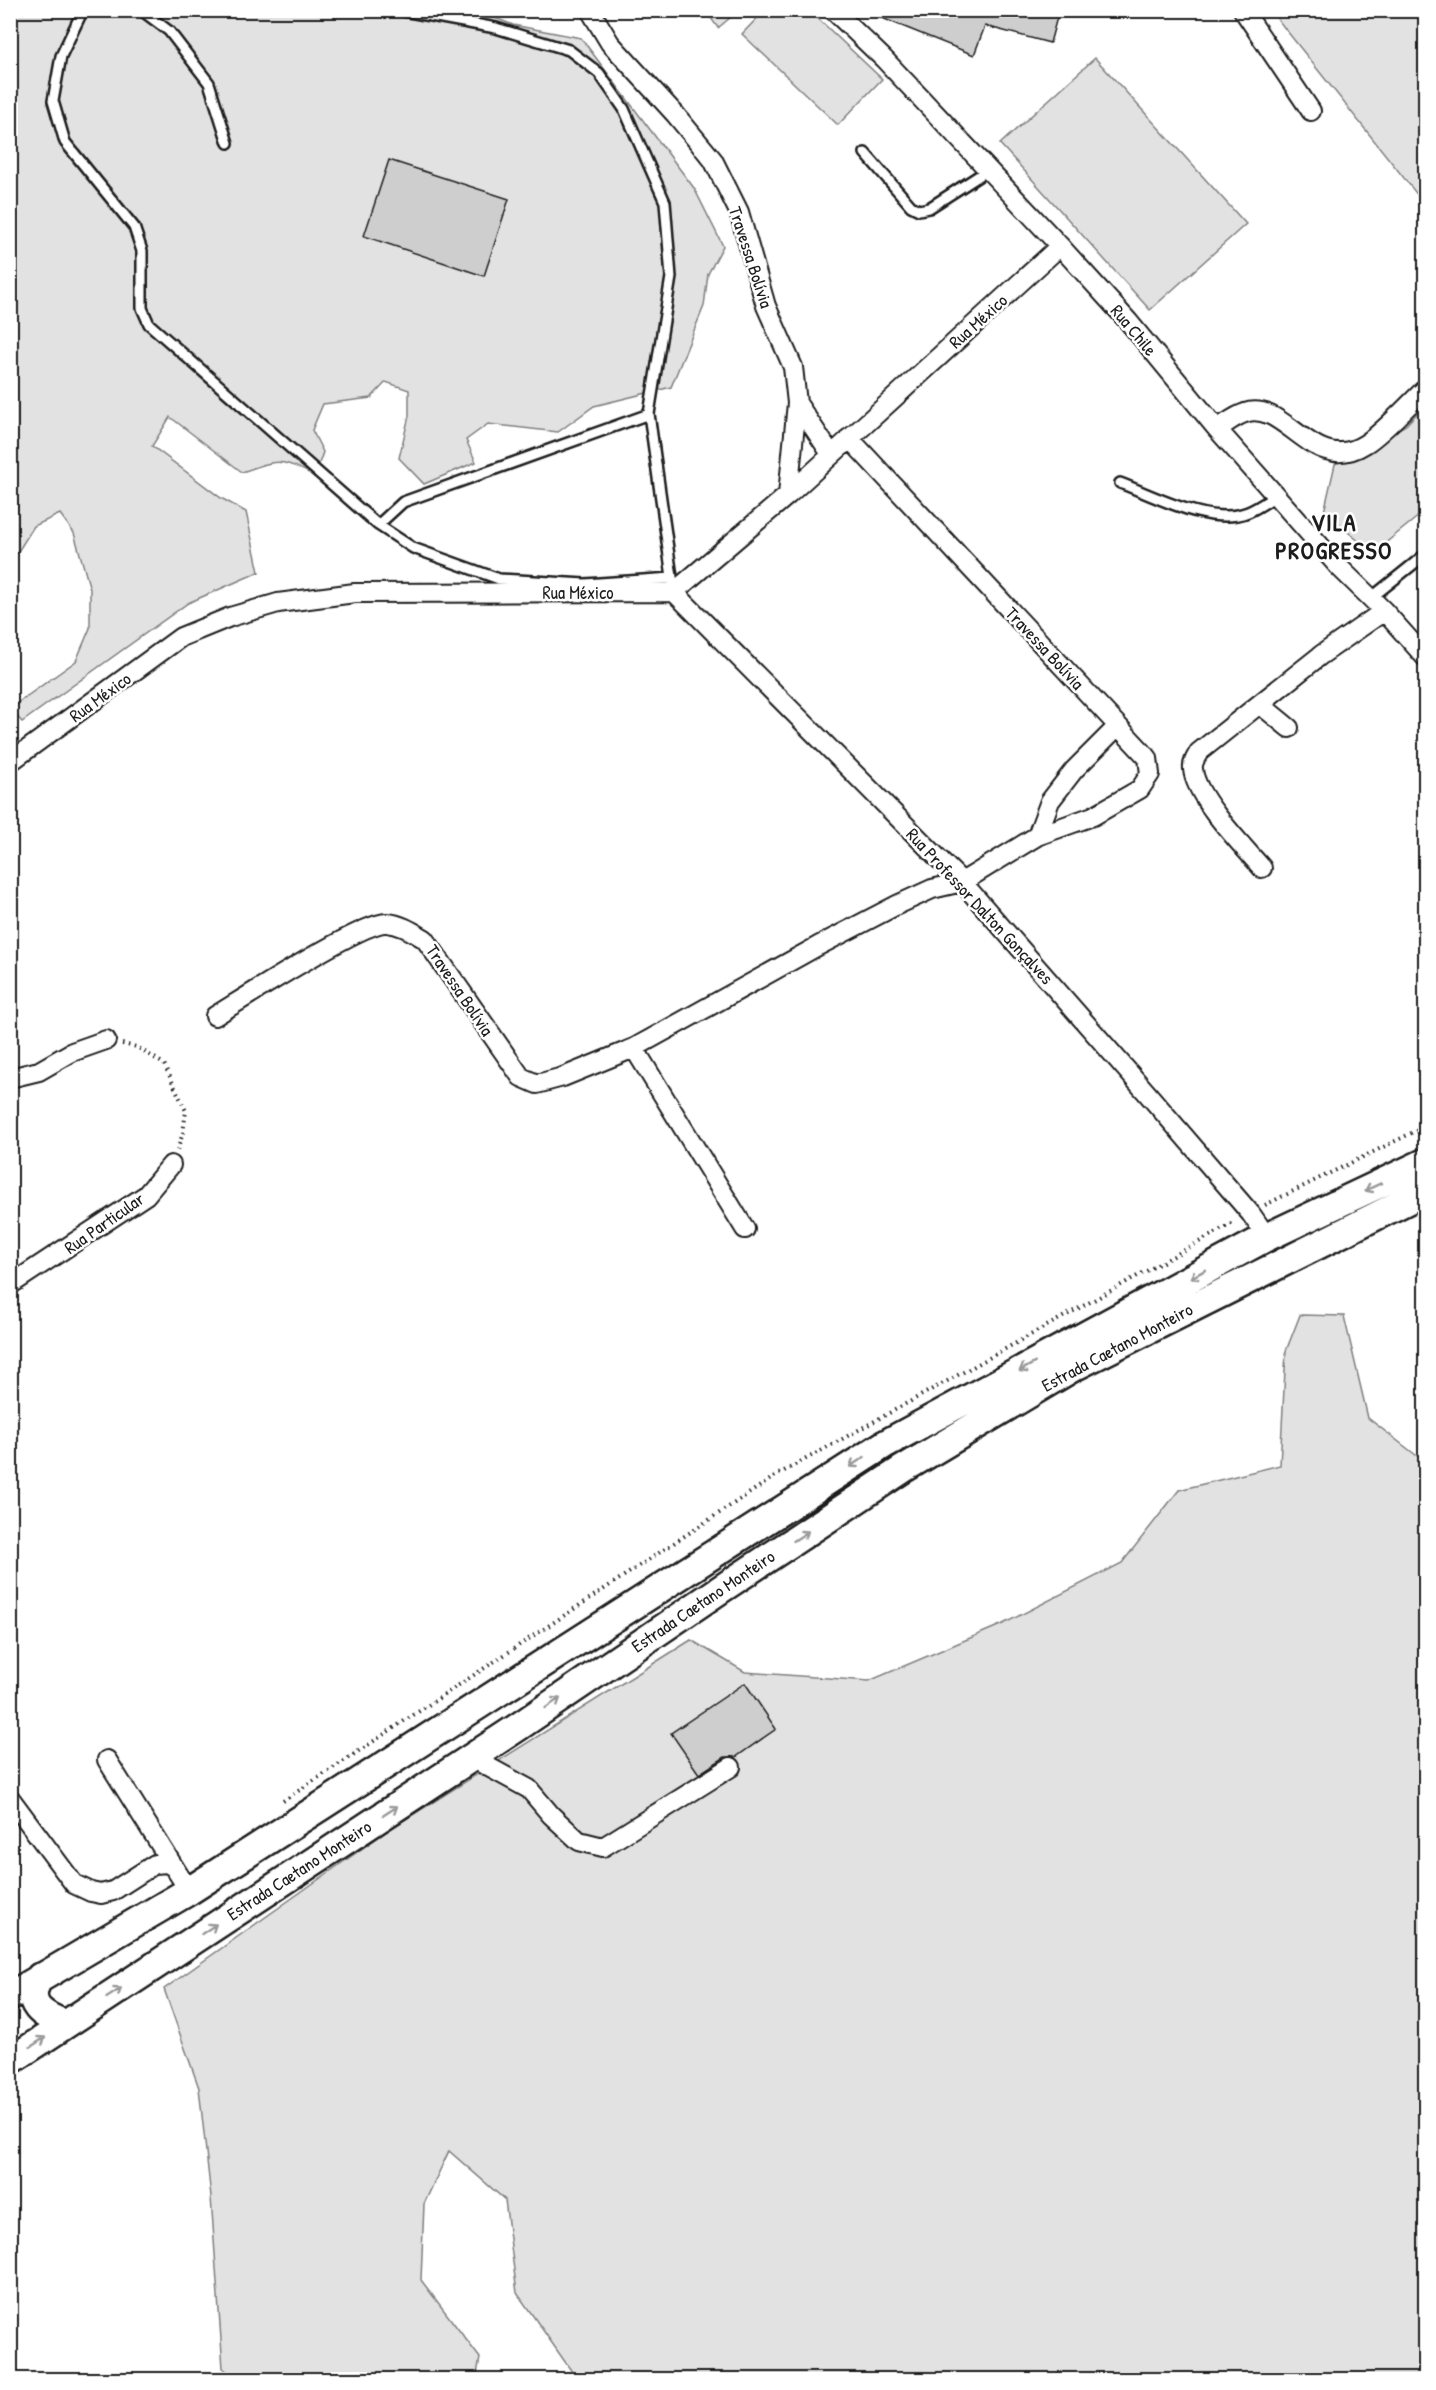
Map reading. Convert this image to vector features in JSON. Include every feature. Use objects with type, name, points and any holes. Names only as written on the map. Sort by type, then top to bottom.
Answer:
[{"type":"main road","name":"Estrada Caetano Monteiro","points":[[10,1996],[189,1891],[885,1444],[1267,1237],[1425,1162]]},
{"type":"main road","name":"Estrada Caetano Monteiro","points":[[10,2061],[472,1758],[903,1469],[1062,1374],[1425,1191]]},
{"type":"main road","points":[[40,1977],[34,1992],[38,2009],[50,2019],[66,2024]]},
{"type":"street","name":"Travessa Bolívia","points":[[590,10],[610,43],[713,160],[739,212],[766,306],[793,367],[797,403],[788,495]]},
{"type":"street","name":"Rua Chile","points":[[833,10],[884,59],[1060,246],[1128,321],[1276,496],[1425,658]]},
{"type":"street","points":[[1243,10],[1311,111]]},
{"type":"street","name":"Rua México","points":[[10,762],[181,637],[230,617],[278,603],[355,593],[673,585],[788,495],[1060,246]]},
{"type":"street","points":[[1217,429],[1245,413],[1257,412],[1271,415],[1314,446],[1332,452],[1349,451],[1365,444],[1425,388]]},
{"type":"street","name":"Travessa Bolívia","points":[[797,403],[831,454]]},
{"type":"street","name":"Travessa Bolívia","points":[[215,1016],[358,931],[385,923],[407,928],[425,939],[521,1077],[537,1084],[546,1082],[634,1048],[897,905],[932,889],[962,882],[1037,836],[1093,816],[1140,789],[1150,774],[1148,758],[849,438]]},
{"type":"street","name":"Rua Professor Dalton Gonçalves","points":[[673,585],[962,882],[1251,1214],[1267,1237]]},
{"type":"street","points":[[1262,868],[1218,816],[1196,783],[1192,767],[1199,752],[1261,705],[1377,605]]},
{"type":"street","points":[[1261,705],[1289,728]]},
{"type":"street","points":[[1037,836],[1050,801],[1074,770],[1118,726]]},
{"type":"street","points":[[10,1078],[39,1071],[72,1052],[106,1040]]},
{"type":"street","points":[[634,1048],[745,1228]]},
{"type":"street","name":"Rua Particular","points":[[10,1285],[146,1195],[171,1166]]},
{"type":"street","points":[[472,1758],[530,1789],[551,1815],[579,1841],[603,1846],[731,1767]]},
{"type":"street","points":[[107,1760],[189,1891]]},
{"type":"street","points":[[10,1798],[74,1884],[91,1892],[101,1894],[113,1891],[155,1864],[167,1863],[172,1866]]},
{"type":"lane","points":[[82,10],[61,56],[53,101],[65,142],[134,226],[142,251],[142,308],[149,324],[378,525],[413,549],[499,579],[585,584],[673,585],[650,414],[671,277],[665,202],[624,109],[599,73],[569,50],[496,28],[398,10]]},
{"type":"lane","points":[[141,10],[169,31],[209,83],[228,143]]},
{"type":"lane","points":[[865,153],[911,206],[919,210],[928,208],[988,170]]},
{"type":"lane","points":[[378,525],[403,502],[650,414]]},
{"type":"lane","points":[[1120,483],[1182,507],[1216,517],[1247,512],[1276,496]]},
{"type":"lane","points":[[1377,605],[1425,554]]},
{"type":"path","points":[[106,1040],[137,1047],[164,1064],[186,1111],[183,1133],[171,1166]]},
{"type":"shaded area","points":[[11,11],[478,11],[513,25],[581,38],[694,188],[723,246],[708,274],[704,306],[671,387],[594,406],[558,432],[488,424],[466,440],[476,462],[424,484],[399,458],[409,416],[409,390],[386,382],[371,398],[323,404],[312,430],[323,452],[315,476],[279,462],[242,472],[170,417],[152,446],[221,498],[246,512],[259,572],[188,603],[22,722],[14,713],[16,704],[76,661],[90,628],[90,589],[74,533],[60,514],[34,526],[12,561],[14,639],[11,640]]},
{"type":"shaded area","points":[[706,11],[738,11],[718,28]]},
{"type":"shaded area","points":[[764,11],[810,11],[882,79],[838,125],[742,34]]},
{"type":"shaded area","points":[[1271,11],[1425,11],[1425,200],[1423,202]]},
{"type":"shaded area","points":[[1095,58],[1246,224],[1150,310],[1000,144]]},
{"type":"shaded area","points":[[1425,405],[1425,511],[1373,553],[1324,512],[1335,464],[1406,425]]},
{"type":"shaded area","points":[[1300,1315],[1344,1316],[1368,1418],[1425,1462],[1425,2379],[577,2379],[517,2293],[505,2200],[449,2151],[424,2204],[421,2280],[480,2358],[476,2379],[236,2379],[223,2368],[211,2197],[199,2088],[164,1989],[387,1831],[691,1640],[745,1672],[869,1681],[1003,1624],[1122,1563],[1179,1490],[1280,1465],[1286,1351]]},
{"type":"building","points":[[862,10],[1059,10],[1050,43],[985,26],[974,55]]},
{"type":"building","points":[[389,160],[509,199],[484,276],[364,236]]},
{"type":"building","points":[[745,1683],[776,1729],[736,1757],[725,1757],[699,1774],[671,1733]]},
{"type":"district","name":"VILA PROGRESSO","points":[[1334,536]]}]
